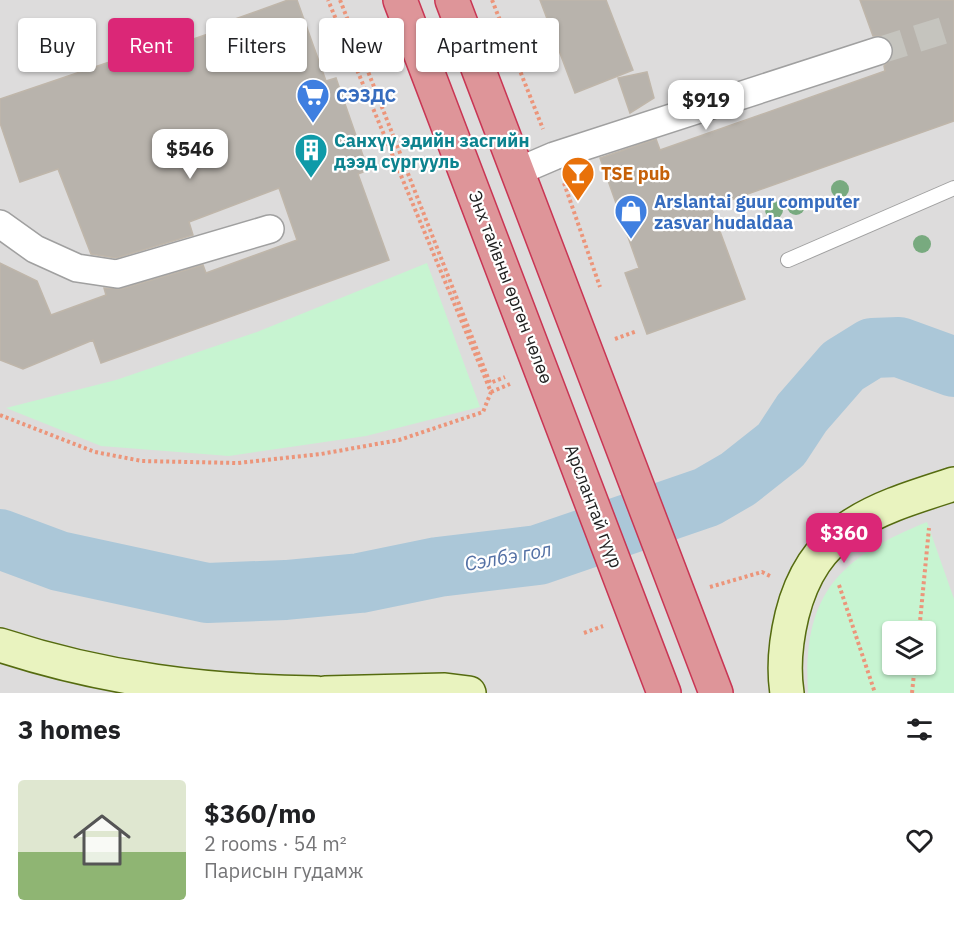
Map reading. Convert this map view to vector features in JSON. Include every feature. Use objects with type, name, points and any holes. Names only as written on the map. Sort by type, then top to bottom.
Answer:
[{"type":"highway","name":"Энх тайвны өргөн чөлөө","points":[[400,0],[556,406]]},
{"type":"highway","points":[[452,0],[519,171],[598,389],[690,589],[716,693]]},
{"type":"highway","name":"Арслантай гүүр","points":[[556,406],[621,615],[664,693]]},
{"type":"street","points":[[519,171],[566,153],[878,51]]},
{"type":"street","points":[[0,224],[34,249],[77,268],[117,274],[270,229]]},
{"type":"street","points":[[787,693],[786,653],[794,607],[812,564],[826,546],[844,530],[887,507],[954,483]]},
{"type":"street","points":[[0,645],[84,669],[150,682],[242,692],[316,693]]},
{"type":"street","points":[[325,693],[445,690],[469,693]]},
{"type":"lane","points":[[788,260],[954,188]]},
{"type":"path","points":[[328,0],[491,392]]},
{"type":"path","points":[[340,0],[490,383],[505,377]]},
{"type":"path","points":[[610,340],[637,331]]},
{"type":"path","points":[[0,415],[95,452],[142,461],[238,464],[321,454],[399,440],[483,412],[491,392],[518,380]]},
{"type":"path","points":[[920,621],[929,525]]},
{"type":"path","points":[[690,589],[733,579]]},
{"type":"path","points":[[838,582],[874,693]]},
{"type":"path","points":[[584,633],[621,615]]},
{"type":"path","points":[[912,693],[914,675]]},
{"type":"shaded area","points":[[0,0],[954,0],[954,693],[0,693]]},
{"type":"green space","points":[[427,263],[480,407],[366,436],[229,456],[101,446],[6,408],[116,380],[257,332]]},
{"type":"green space","points":[[927,522],[954,599],[954,693],[808,693],[808,659],[812,629],[820,605],[833,584],[850,565],[871,550]]},
{"type":"building","points":[[288,0],[297,0],[303,18],[238,18]]},
{"type":"building","points":[[540,0],[606,0],[633,70],[575,93],[559,50],[559,18],[547,18]]},
{"type":"building","points":[[860,0],[954,0],[954,121],[711,207],[745,299],[647,334],[625,273],[639,268],[600,158],[656,139],[660,150],[885,71],[884,66],[893,55],[893,46],[882,36],[873,36]]},
{"type":"building","points":[[307,28],[319,61],[319,72],[323,72],[326,81],[336,78],[368,170],[358,174],[389,260],[101,363],[93,340],[23,369],[0,360],[0,263],[37,281],[51,315],[106,295],[104,288],[121,289],[203,265],[206,273],[297,240],[279,188],[189,222],[193,235],[116,258],[91,254],[58,169],[20,182],[0,123],[0,99],[80,72],[96,72],[96,67],[108,62],[108,72],[194,72],[194,39],[206,35],[206,72],[307,72]]},
{"type":"building","points":[[647,72],[654,98],[630,113],[618,78]]},
{"type":"waterway","name":"Сэлбэ гол","points":[[0,539],[59,561],[207,593],[286,590],[360,583],[438,567],[538,555],[707,497],[738,479],[781,445],[802,413],[843,366],[872,348],[899,347],[954,367]]},
{"type":"tunnel","points":[[878,51],[954,27]]},
{"type":"place","name":"СЭЗДС","points":[[313,124]]},
{"type":"place","name":"Санхүү эдийн засгийн дээд сургууль","points":[[311,179]]},
{"type":"place","name":"TSE pub","points":[[578,202]]},
{"type":"place","name":"Arslantai guur computer zasvar hudaldaa","points":[[631,240]]}]
